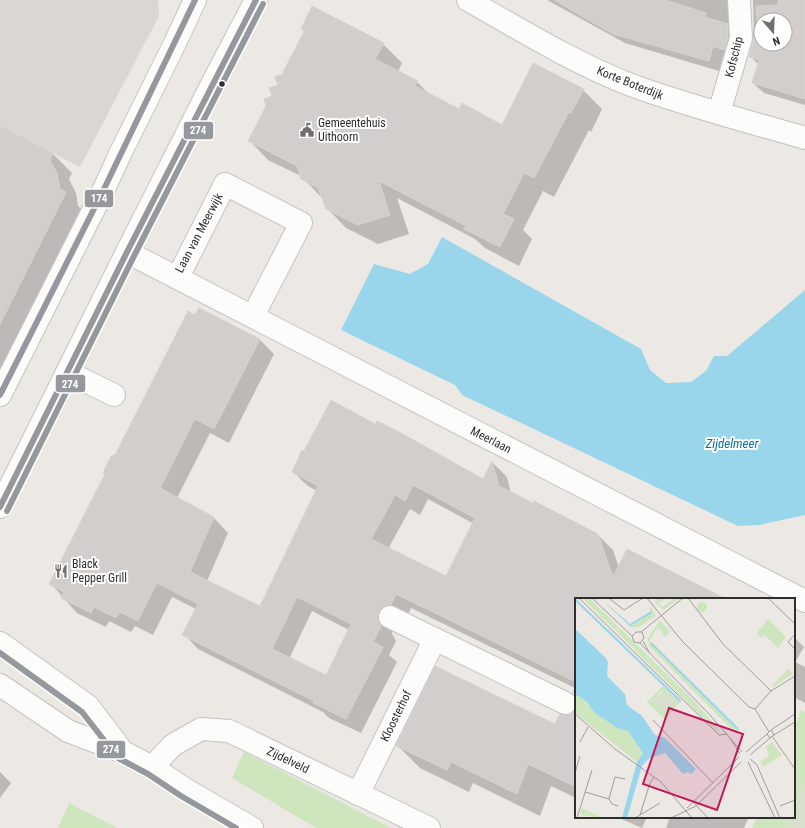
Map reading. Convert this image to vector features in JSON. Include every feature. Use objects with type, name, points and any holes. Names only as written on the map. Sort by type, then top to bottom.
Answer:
[{"type":"street","points":[[0,395],[104,189],[176,43],[195,0]]},
{"type":"street","points":[[0,507],[127,252],[256,0]]},
{"type":"street","name":"Korte Boterdijk","points":[[468,0],[572,59],[630,84],[666,97],[805,138]]},
{"type":"street","name":"Kofschip","points":[[719,113],[741,38],[739,0]]},
{"type":"street","name":"Laan van Meerwijk","points":[[127,252],[178,277],[224,184],[301,223],[253,316]]},
{"type":"street","name":"Meerlaan","points":[[178,277],[805,601]]},
{"type":"street","points":[[67,372],[114,395]]},
{"type":"street","points":[[390,617],[566,702]]},
{"type":"street","name":"Kloosterhof","points":[[358,794],[435,638]]},
{"type":"street","points":[[0,643],[88,706],[123,752]]},
{"type":"street","points":[[0,685],[68,731],[123,752],[152,767],[185,789],[252,828]]},
{"type":"street","name":"Zijdelveld","points":[[152,767],[173,745],[201,729],[229,731],[429,828]]},
{"type":"green space","points":[[801,710],[805,712],[805,782],[795,805],[795,725]]},
{"type":"green space","points":[[244,752],[391,828],[316,828],[232,778]]},
{"type":"green space","points":[[805,782],[805,828],[785,828],[790,818],[795,818],[795,805]]},
{"type":"green space","points":[[69,803],[117,828],[58,828]]},
{"type":"green space","points":[[757,818],[790,818],[785,828],[752,828]]},
{"type":"shaded area","points":[[0,0],[158,0],[159,16],[80,167],[0,126]]},
{"type":"water","name":"Zijdelmeer","points":[[442,237],[641,349],[650,370],[666,383],[691,382],[706,371],[714,356],[727,356],[805,290],[805,515],[759,525],[738,526],[462,395],[455,385],[341,330],[374,264],[410,274],[428,264]]},
{"type":"building","points":[[554,0],[665,0],[706,13],[705,17],[728,24],[728,37],[725,50],[713,46],[709,61],[613,34]]},
{"type":"building","points":[[778,0],[805,0],[805,99],[752,83],[759,60],[749,57],[753,41],[753,52],[793,52],[793,12],[756,12],[756,6],[778,5]]},
{"type":"building","points":[[312,6],[384,43],[375,59],[418,81],[415,86],[459,109],[462,103],[502,125],[533,63],[584,89],[571,113],[569,112],[534,178],[524,173],[503,214],[514,219],[500,247],[464,229],[466,226],[379,181],[390,215],[358,225],[326,209],[318,188],[301,179],[297,166],[248,141],[266,106],[264,99],[272,96],[269,88],[278,85],[275,77],[283,74],[305,30],[301,29]]},
{"type":"building","points":[[0,126],[53,153],[50,160],[57,173],[60,189],[66,192],[0,324]]},
{"type":"building","points":[[199,308],[260,339],[214,429],[195,419],[160,488],[214,517],[190,572],[260,606],[318,486],[292,472],[302,450],[304,451],[331,400],[375,424],[377,421],[401,433],[483,479],[492,461],[499,486],[533,503],[534,501],[598,534],[613,577],[627,549],[724,598],[575,598],[575,682],[396,594],[391,605],[383,606],[379,612],[378,618],[381,626],[373,642],[383,647],[346,719],[313,703],[314,701],[182,635],[198,604],[157,583],[138,621],[120,612],[116,618],[94,607],[91,613],[61,598],[64,592],[49,584],[105,474],[103,473],[111,456],[115,455],[188,311],[194,315]],"holes":[[[413,485],[475,518],[446,576],[371,539],[395,495],[405,501]],[[297,597],[351,624],[326,675],[272,649]]]},
{"type":"building","points":[[435,666],[555,724],[560,714],[572,714],[575,710],[575,787],[528,764],[517,794],[451,762],[447,770],[396,746]]},
{"type":"transit line","name":"174","points":[[0,395],[104,189],[195,0]]},
{"type":"transit line","name":"174","points":[[0,507],[127,252],[256,0]]},
{"type":"transit line","name":"274","points":[[7,511],[134,256],[263,4]]},
{"type":"transit line","name":"274","points":[[0,653],[82,712],[118,758],[148,774],[181,796],[236,828]]},
{"type":"place","name":"Gemeentehuis Uithoorn","points":[[307,130]]},
{"type":"place","name":"Black Pepper Grill","points":[[61,571]]}]
